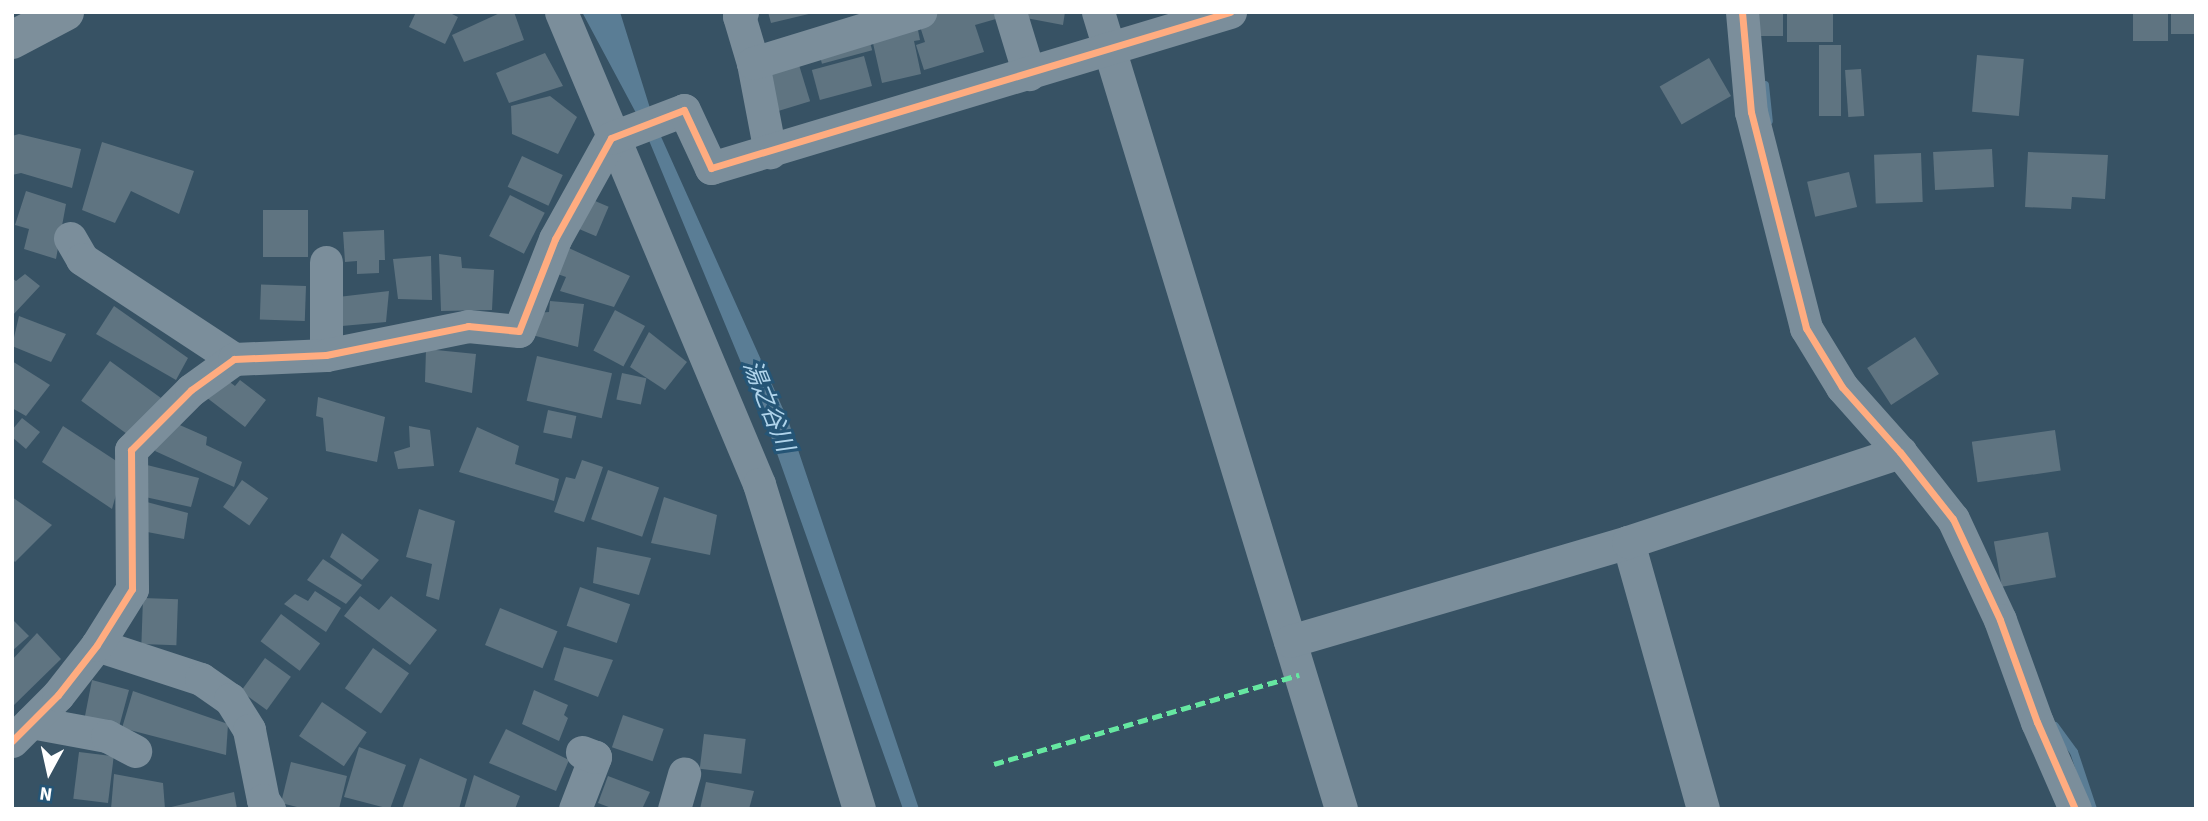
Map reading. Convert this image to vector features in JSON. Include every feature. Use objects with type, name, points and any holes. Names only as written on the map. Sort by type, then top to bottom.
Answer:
[{"type":"highway","points":[[12,40],[65,12]]},
{"type":"street","points":[[561,12],[611,138],[759,484],[859,809]]},
{"type":"street","points":[[742,12],[739,16],[753,63],[770,152]]},
{"type":"street","points":[[753,63],[920,12]]},
{"type":"street","points":[[1010,12],[1029,74]]},
{"type":"street","points":[[1098,12],[1341,809]]},
{"type":"street","points":[[22,732],[97,645],[132,589],[131,450],[191,390],[234,359],[326,355],[468,326],[519,331],[555,239],[611,138],[684,110],[711,168],[1111,50],[1230,12]]},
{"type":"street","points":[[1742,12],[1751,112],[1806,328],[1842,387],[1900,452],[1953,519],[2000,620],[2037,722],[2075,809]]},
{"type":"street","points":[[70,238],[82,259],[234,359]]},
{"type":"street","points":[[326,262],[326,355]]},
{"type":"street","points":[[1290,641],[1629,542],[1900,452]]},
{"type":"street","points":[[1629,542],[1703,809]]},
{"type":"street","points":[[97,645],[201,679],[230,699],[249,730],[263,800],[269,809]]},
{"type":"street","points":[[22,732],[107,736],[135,751]]},
{"type":"street","points":[[575,809],[595,757],[582,752]]},
{"type":"street","points":[[674,809],[684,774]]},
{"type":"water","name":"湯之谷川","points":[[582,12],[620,12],[654,121],[788,420],[919,809],[903,809],[768,428],[643,126]]},
{"type":"building","points":[[416,12],[448,12],[458,17],[445,44],[409,27]]},
{"type":"building","points":[[502,12],[514,12],[524,40],[464,62],[452,35]]},
{"type":"building","points":[[768,12],[813,12],[813,13],[771,23]]},
{"type":"building","points":[[933,12],[994,12],[996,19],[975,25],[984,52],[924,70],[916,45],[925,42],[917,17]]},
{"type":"building","points":[[1028,12],[1065,12],[1063,25],[1026,18]]},
{"type":"building","points":[[1759,12],[1783,12],[1783,36],[1759,36]]},
{"type":"building","points":[[1787,12],[1833,12],[1833,42],[1787,42]]},
{"type":"building","points":[[2133,12],[2168,12],[2168,41],[2133,41]]},
{"type":"building","points":[[2171,12],[2196,12],[2196,34],[2171,34]]},
{"type":"building","points":[[916,20],[920,40],[914,41],[921,74],[882,83],[870,30]]},
{"type":"building","points":[[867,31],[872,50],[822,64],[817,44]]},
{"type":"building","points":[[1819,45],[1841,45],[1841,116],[1819,116]]},
{"type":"building","points":[[545,53],[563,86],[509,103],[496,73]]},
{"type":"building","points":[[1977,55],[2024,59],[2019,116],[1972,112]]},
{"type":"building","points":[[864,56],[872,86],[820,100],[812,70]]},
{"type":"building","points":[[1709,58],[1731,96],[1682,125],[1660,86]]},
{"type":"building","points":[[799,65],[810,101],[777,112],[766,75]]},
{"type":"building","points":[[1861,69],[1864,116],[1848,117],[1845,70]]},
{"type":"building","points":[[550,96],[577,117],[558,154],[512,134],[511,106]]},
{"type":"building","points":[[19,134],[81,149],[72,188],[21,173],[12,175],[12,136]]},
{"type":"building","points":[[102,142],[194,171],[179,214],[131,191],[115,223],[82,210]]},
{"type":"building","points":[[1992,149],[1994,187],[1935,190],[1933,152]]},
{"type":"building","points":[[2028,152],[2108,155],[2105,199],[2072,197],[2071,209],[2025,207]]},
{"type":"building","points":[[1921,153],[1923,202],[1876,204],[1874,155]]},
{"type":"building","points":[[522,156],[563,175],[548,206],[508,187]]},
{"type":"building","points":[[1849,172],[1857,207],[1815,217],[1807,182]]},
{"type":"building","points":[[26,191],[66,204],[56,259],[24,249],[29,229],[15,225]]},
{"type":"building","points":[[510,195],[545,213],[524,254],[489,236]]},
{"type":"building","points":[[581,195],[609,207],[596,236],[568,224]]},
{"type":"building","points":[[263,210],[308,210],[308,257],[263,257]]},
{"type":"building","points":[[384,230],[385,260],[379,260],[379,273],[357,274],[357,261],[345,262],[343,232]]},
{"type":"building","points":[[560,244],[630,276],[614,307],[560,291],[566,277],[549,271]]},
{"type":"building","points":[[439,254],[461,257],[462,268],[494,270],[492,310],[441,311]]},
{"type":"building","points":[[431,256],[432,300],[398,299],[393,259]]},
{"type":"building","points":[[25,274],[40,286],[12,316],[12,278],[16,281]]},
{"type":"building","points":[[261,284],[306,286],[305,321],[260,319]]},
{"type":"building","points":[[389,291],[386,322],[342,326],[338,297]]},
{"type":"building","points":[[550,301],[584,304],[578,347],[532,335],[536,313],[549,312]]},
{"type":"building","points":[[114,306],[188,358],[176,380],[96,334]]},
{"type":"building","points":[[615,310],[645,326],[623,367],[593,351]]},
{"type":"building","points":[[19,316],[66,334],[51,362],[12,346]]},
{"type":"building","points":[[649,332],[687,362],[665,390],[630,367]]},
{"type":"building","points":[[1915,337],[1939,374],[1891,405],[1867,368]]},
{"type":"building","points":[[426,349],[476,354],[472,393],[425,382]]},
{"type":"building","points":[[537,356],[612,373],[602,418],[527,401]]},
{"type":"building","points":[[12,361],[50,385],[26,416],[12,408]]},
{"type":"building","points":[[110,361],[161,398],[132,438],[81,401]]},
{"type":"building","points":[[218,373],[235,386],[240,380],[266,400],[245,427],[202,394]]},
{"type":"building","points":[[622,373],[646,378],[641,405],[616,399]]},
{"type":"building","points":[[318,397],[385,417],[377,462],[326,451],[323,418],[316,416]]},
{"type":"building","points":[[548,410],[576,416],[572,439],[543,432]]},
{"type":"building","points":[[22,418],[40,432],[26,449],[12,437],[12,430]]},
{"type":"building","points":[[166,419],[207,437],[206,445],[242,462],[234,487],[155,451]]},
{"type":"building","points":[[63,426],[124,466],[112,509],[42,462]]},
{"type":"building","points":[[409,426],[430,430],[434,466],[398,469],[394,452],[410,447]]},
{"type":"building","points":[[477,427],[519,446],[515,464],[559,479],[554,501],[459,472]]},
{"type":"building","points":[[2055,430],[2061,471],[1978,482],[1972,442]]},
{"type":"building","points":[[582,460],[603,467],[584,522],[554,512],[566,477],[575,479]]},
{"type":"building","points":[[147,465],[199,478],[191,507],[145,497]]},
{"type":"building","points":[[608,470],[659,488],[642,537],[591,519]]},
{"type":"building","points":[[242,480],[268,498],[249,525],[223,507]]},
{"type":"building","points":[[12,497],[52,525],[15,562],[12,559]]},
{"type":"building","points":[[664,497],[717,515],[710,555],[651,543]]},
{"type":"building","points":[[143,501],[188,513],[184,539],[142,531]]},
{"type":"building","points":[[419,509],[455,521],[439,600],[426,596],[432,564],[406,557]]},
{"type":"building","points":[[2048,532],[2056,577],[2002,587],[1994,542]]},
{"type":"building","points":[[342,533],[379,560],[362,580],[330,557]]},
{"type":"building","points":[[597,547],[651,558],[639,595],[593,583]]},
{"type":"building","points":[[323,559],[362,585],[346,604],[307,580]]},
{"type":"building","points":[[580,587],[630,604],[617,643],[567,626]]},
{"type":"building","points":[[315,591],[341,608],[326,632],[284,604],[295,594],[308,601]]},
{"type":"building","points":[[360,596],[379,610],[391,596],[437,630],[410,665],[344,616]]},
{"type":"building","points":[[143,598],[178,599],[176,645],[141,644]]},
{"type":"building","points":[[500,608],[557,631],[543,668],[485,645]]},
{"type":"building","points":[[281,614],[320,643],[300,671],[261,641]]},
{"type":"building","points":[[12,619],[29,636],[12,651]]},
{"type":"building","points":[[37,633],[61,659],[12,707],[12,660]]},
{"type":"building","points":[[564,647],[613,660],[598,697],[554,680]]},
{"type":"building","points":[[373,648],[409,673],[381,713],[345,688]]},
{"type":"building","points":[[265,658],[291,677],[267,710],[241,691]]},
{"type":"building","points":[[92,680],[129,690],[119,727],[84,721]]},
{"type":"building","points":[[534,690],[568,705],[564,715],[568,718],[559,741],[522,724]]},
{"type":"building","points":[[133,691],[228,724],[226,755],[122,728]]},
{"type":"building","points":[[322,702],[367,732],[344,766],[299,736]]},
{"type":"building","points":[[623,715],[664,729],[653,761],[612,747]]},
{"type":"building","points":[[506,729],[569,760],[556,791],[489,763]]},
{"type":"building","points":[[704,734],[746,739],[741,774],[700,769]]},
{"type":"building","points":[[359,747],[406,765],[390,809],[344,797]]},
{"type":"building","points":[[79,752],[114,756],[108,803],[73,799]]},
{"type":"building","points":[[420,758],[467,779],[459,809],[402,809]]},
{"type":"building","points":[[291,762],[347,776],[339,809],[305,809],[281,803]]},
{"type":"building","points":[[114,774],[163,783],[165,809],[111,809]]},
{"type":"building","points":[[474,775],[520,796],[515,809],[464,809]]},
{"type":"building","points":[[608,776],[650,792],[642,809],[614,809],[598,803]]},
{"type":"building","points":[[706,782],[754,791],[749,809],[700,809]]},
{"type":"building","points":[[234,792],[237,809],[167,809],[167,808]]},
{"type":"waterway","points":[[1765,85],[1769,121]]},
{"type":"waterway","points":[[2055,726],[2074,752],[2093,809]]},
{"type":"marked path","points":[[994,764],[1299,675]]},
{"type":"cycle path","points":[[12,741],[58,695],[97,645],[132,589],[131,450],[191,390],[234,359],[326,355],[468,326],[519,331],[555,239],[611,138],[684,110],[711,168],[1230,12]]},
{"type":"cycle path","points":[[1742,12],[1751,112],[1806,328],[1842,387],[1900,452],[1953,519],[2000,620],[2037,722],[2075,809]]}]
